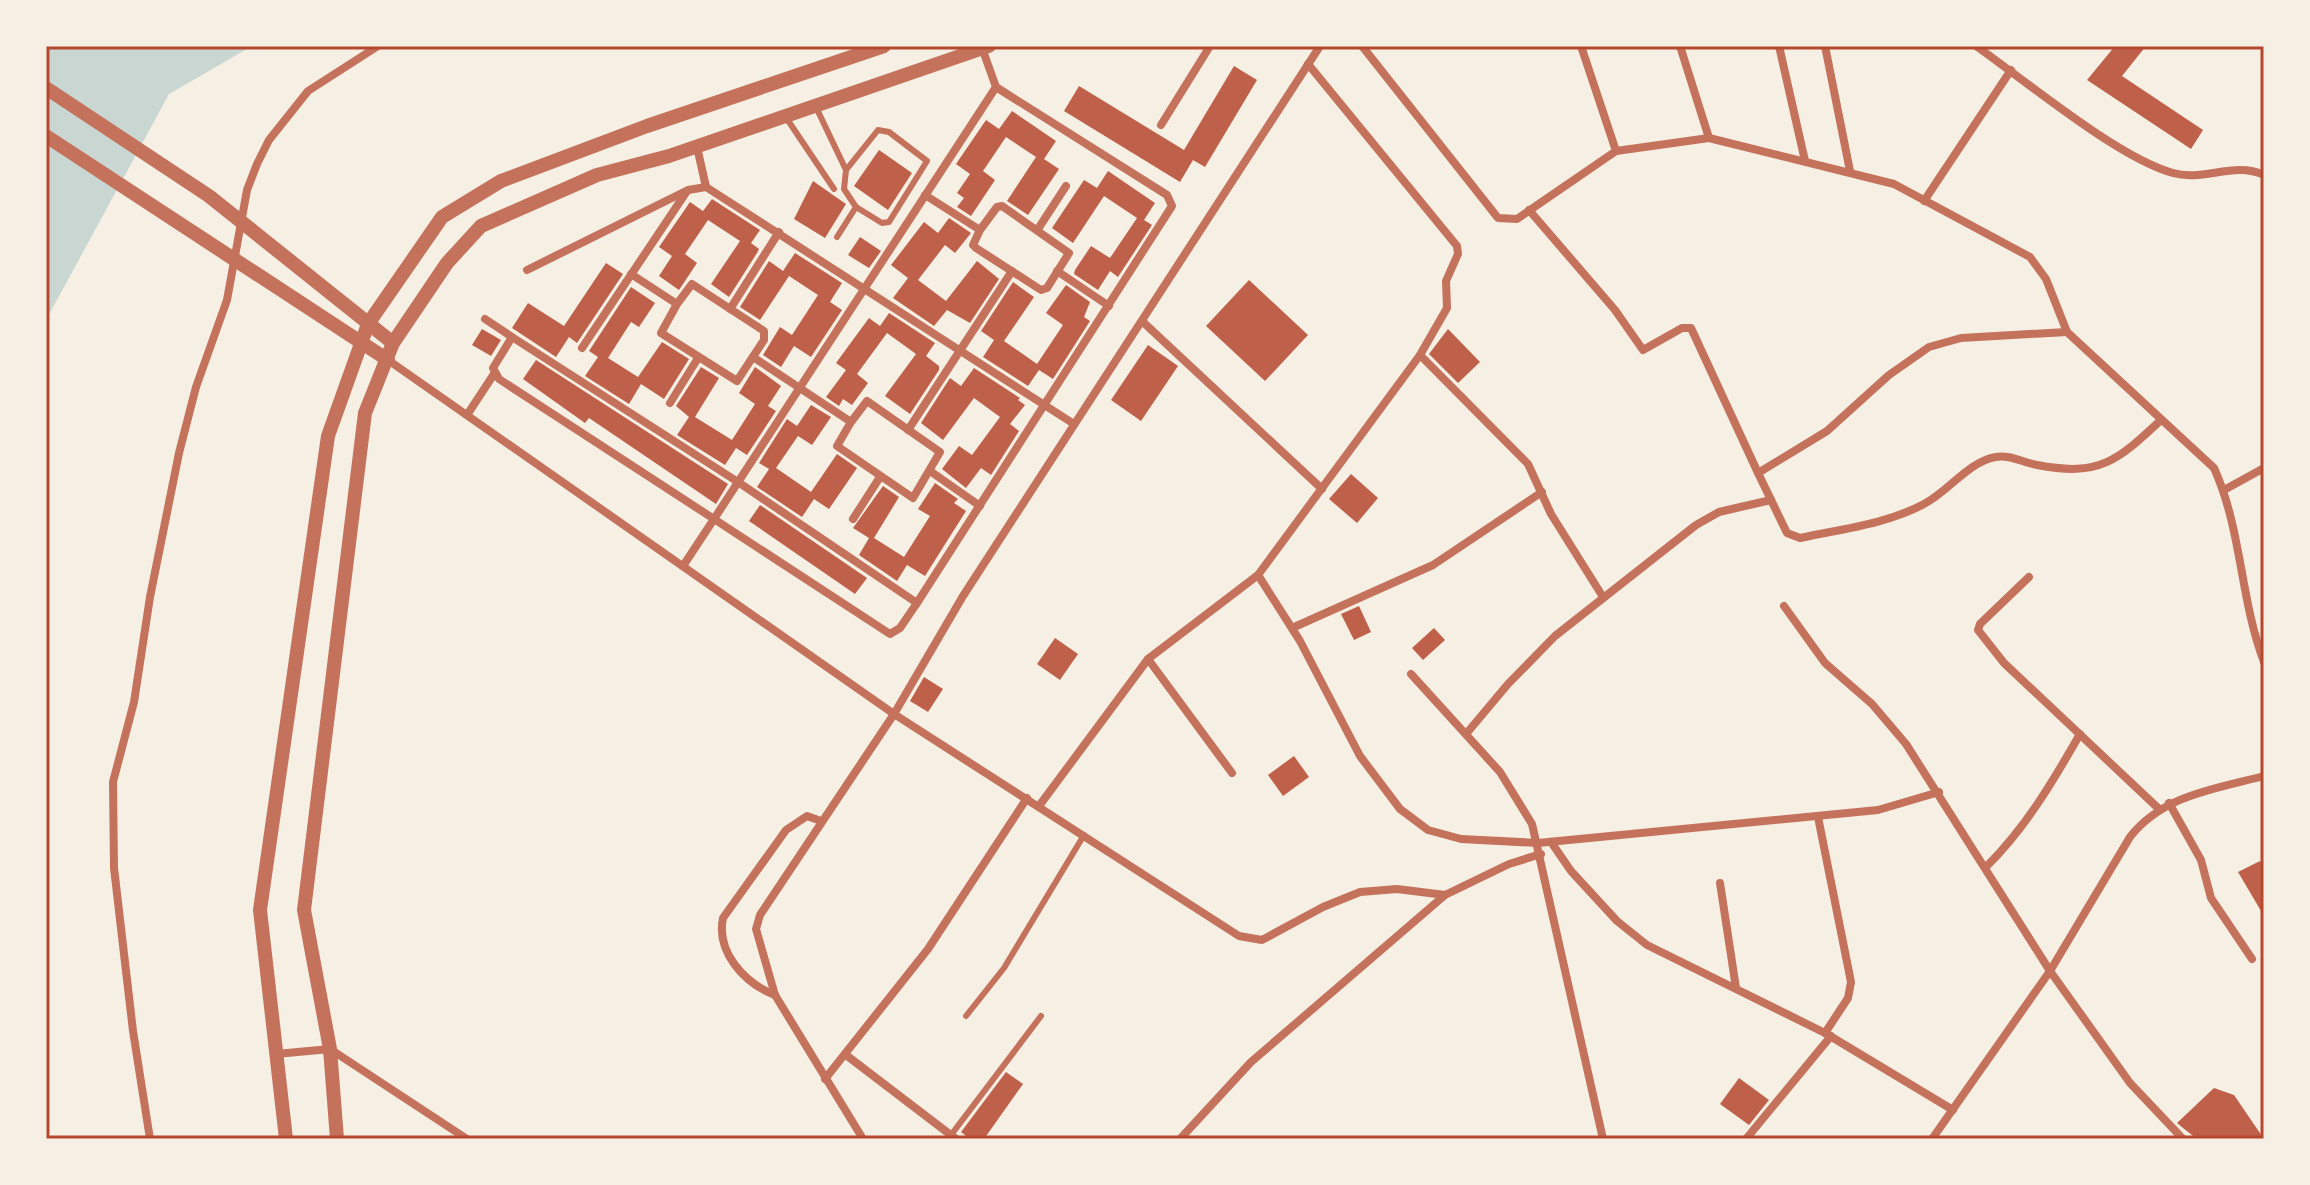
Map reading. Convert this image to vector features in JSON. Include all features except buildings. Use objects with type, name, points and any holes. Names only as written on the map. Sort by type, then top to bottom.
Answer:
[{"type":"street","points":[[150,1139],[133,1031],[114,868],[113,782],[134,702],[150,597],[179,453],[196,387],[227,300],[241,222],[257,164],[291,109],[308,91],[378,46]]},
{"type":"street","points":[[286,1139],[260,910],[328,436],[368,324],[442,217],[501,181],[647,126],[884,46]]},
{"type":"street","points":[[1161,125],[1210,46]]},
{"type":"street","points":[[863,1139],[775,995],[756,929],[760,915],[894,714],[963,596],[1320,46]]},
{"type":"street","points":[[1362,46],[1490,211],[1509,221],[1616,151],[1709,138],[1894,184],[2030,257],[2046,279],[2067,332],[2161,420],[2195,446],[2214,468],[2224,490],[2239,551],[2251,628],[2264,662]]},
{"type":"street","points":[[1581,46],[1616,151]]},
{"type":"street","points":[[1680,46],[1709,138]]},
{"type":"street","points":[[1779,46],[1805,161]]},
{"type":"street","points":[[1825,46],[1850,171]]},
{"type":"street","points":[[1976,46],[2154,166],[2185,176],[2242,169],[2264,175]]},
{"type":"street","points":[[337,1139],[330,1049],[304,910],[365,413],[393,343],[447,263],[481,226],[597,175],[697,147],[985,47],[996,87],[1172,199],[1167,216],[980,506],[900,628],[890,634],[494,374]]},
{"type":"street","points":[[1039,806],[1148,659],[1258,575],[1420,355],[1447,308],[1446,281],[1458,254],[1457,246],[1308,64]]},
{"type":"street","points":[[1924,201],[2011,70]]},
{"type":"street","points":[[683,566],[996,87]]},
{"type":"street","points":[[46,88],[146,153],[241,222],[393,343]]},
{"type":"street","points":[[46,136],[388,360],[894,714],[1250,940],[1262,940],[1323,907],[1360,892],[1397,889],[1445,895]]},
{"type":"street","points":[[697,147],[706,187]]},
{"type":"street","points":[[1038,229],[1066,186]]},
{"type":"street","points":[[527,270],[688,190],[706,187],[1074,424]]},
{"type":"street","points":[[582,348],[688,190]]},
{"type":"street","points":[[925,195],[980,230]]},
{"type":"street","points":[[1000,205],[1069,250],[1045,290],[973,245],[980,230],[1000,205]]},
{"type":"street","points":[[1529,210],[1615,310],[1643,350],[1682,328],[1691,328],[1787,533],[1800,538],[1909,512],[1944,492],[1977,465],[1996,456],[2062,470],[2089,470],[2107,465],[2161,420]]},
{"type":"street","points":[[730,309],[779,232]]},
{"type":"street","points":[[908,430],[1012,271]]},
{"type":"street","points":[[1057,271],[1109,306]]},
{"type":"street","points":[[631,274],[677,304]]},
{"type":"street","points":[[692,284],[764,331],[764,340],[735,381],[661,333],[677,304],[692,284]]},
{"type":"street","points":[[485,319],[738,482],[917,603]]},
{"type":"street","points":[[1143,322],[1322,489]]},
{"type":"street","points":[[1758,473],[1827,431],[1889,375],[1929,347],[1961,338],[2067,332]]},
{"type":"street","points":[[467,415],[494,374],[496,362],[512,337]]},
{"type":"street","points":[[1420,355],[1519,452],[1536,476],[1551,514],[1603,597]]},
{"type":"street","points":[[753,357],[851,422]]},
{"type":"street","points":[[670,403],[698,358]]},
{"type":"street","points":[[867,401],[940,452],[912,498],[837,446],[851,422],[867,401]]},
{"type":"street","points":[[2224,490],[2264,468]]},
{"type":"street","points":[[930,471],[980,506]]},
{"type":"street","points":[[853,519],[880,477]]},
{"type":"street","points":[[1292,628],[1433,565],[1542,492]]},
{"type":"street","points":[[1466,734],[1508,684],[1555,636],[1696,525],[1719,512],[1771,500]]},
{"type":"street","points":[[1258,575],[1292,628],[1360,756],[1400,809],[1428,830],[1461,839],[1538,843],[1737,821],[1878,810],[1939,792]]},
{"type":"street","points":[[2029,577],[1980,624],[1978,630],[2004,663],[2158,808]]},
{"type":"street","points":[[1784,606],[1825,663],[1888,721],[1939,792],[2050,971],[2130,1083],[2183,1139]]},
{"type":"street","points":[[1148,659],[1232,773]]},
{"type":"street","points":[[1411,674],[1500,772],[1532,824],[1603,1139]]},
{"type":"street","points":[[1986,867],[2016,837],[2039,805],[2080,734]]},
{"type":"street","points":[[1932,1139],[2050,971],[2130,837],[2158,808],[2264,776]]},
{"type":"street","points":[[825,1079],[928,949],[1027,798]]},
{"type":"street","points":[[2169,803],[2201,860],[2211,898],[2252,959]]},
{"type":"street","points":[[775,995],[746,979],[736,967],[720,933],[723,918],[786,830],[807,816],[821,821]]},
{"type":"street","points":[[1746,1139],[1828,1034],[1848,998],[1851,982],[1818,817]]},
{"type":"street","points":[[1551,842],[1571,871],[1617,921],[1647,945],[1679,964],[1736,988],[1828,1034],[1953,1110]]},
{"type":"street","points":[[1180,1139],[1251,1062],[1445,895],[1509,864],[1541,854]]},
{"type":"street","points":[[1720,883],[1736,988]]},
{"type":"street","points":[[276,1054],[330,1049],[467,1139]]},
{"type":"street","points":[[846,1055],[954,1137]]},
{"type":"lane","points":[[815,105],[846,170]]},
{"type":"lane","points":[[785,116],[834,189]]},
{"type":"lane","points":[[878,130],[889,132],[927,161],[889,222],[882,223],[856,207],[844,189],[846,170],[870,135],[878,130]]},
{"type":"lane","points":[[837,237],[856,207]]},
{"type":"lane","points":[[966,1016],[1004,968],[1084,835]]},
{"type":"lane","points":[[954,1137],[1041,1016]]},
{"type":"shaded area","points":[[46,46],[252,46],[169,94],[46,320]]}]
